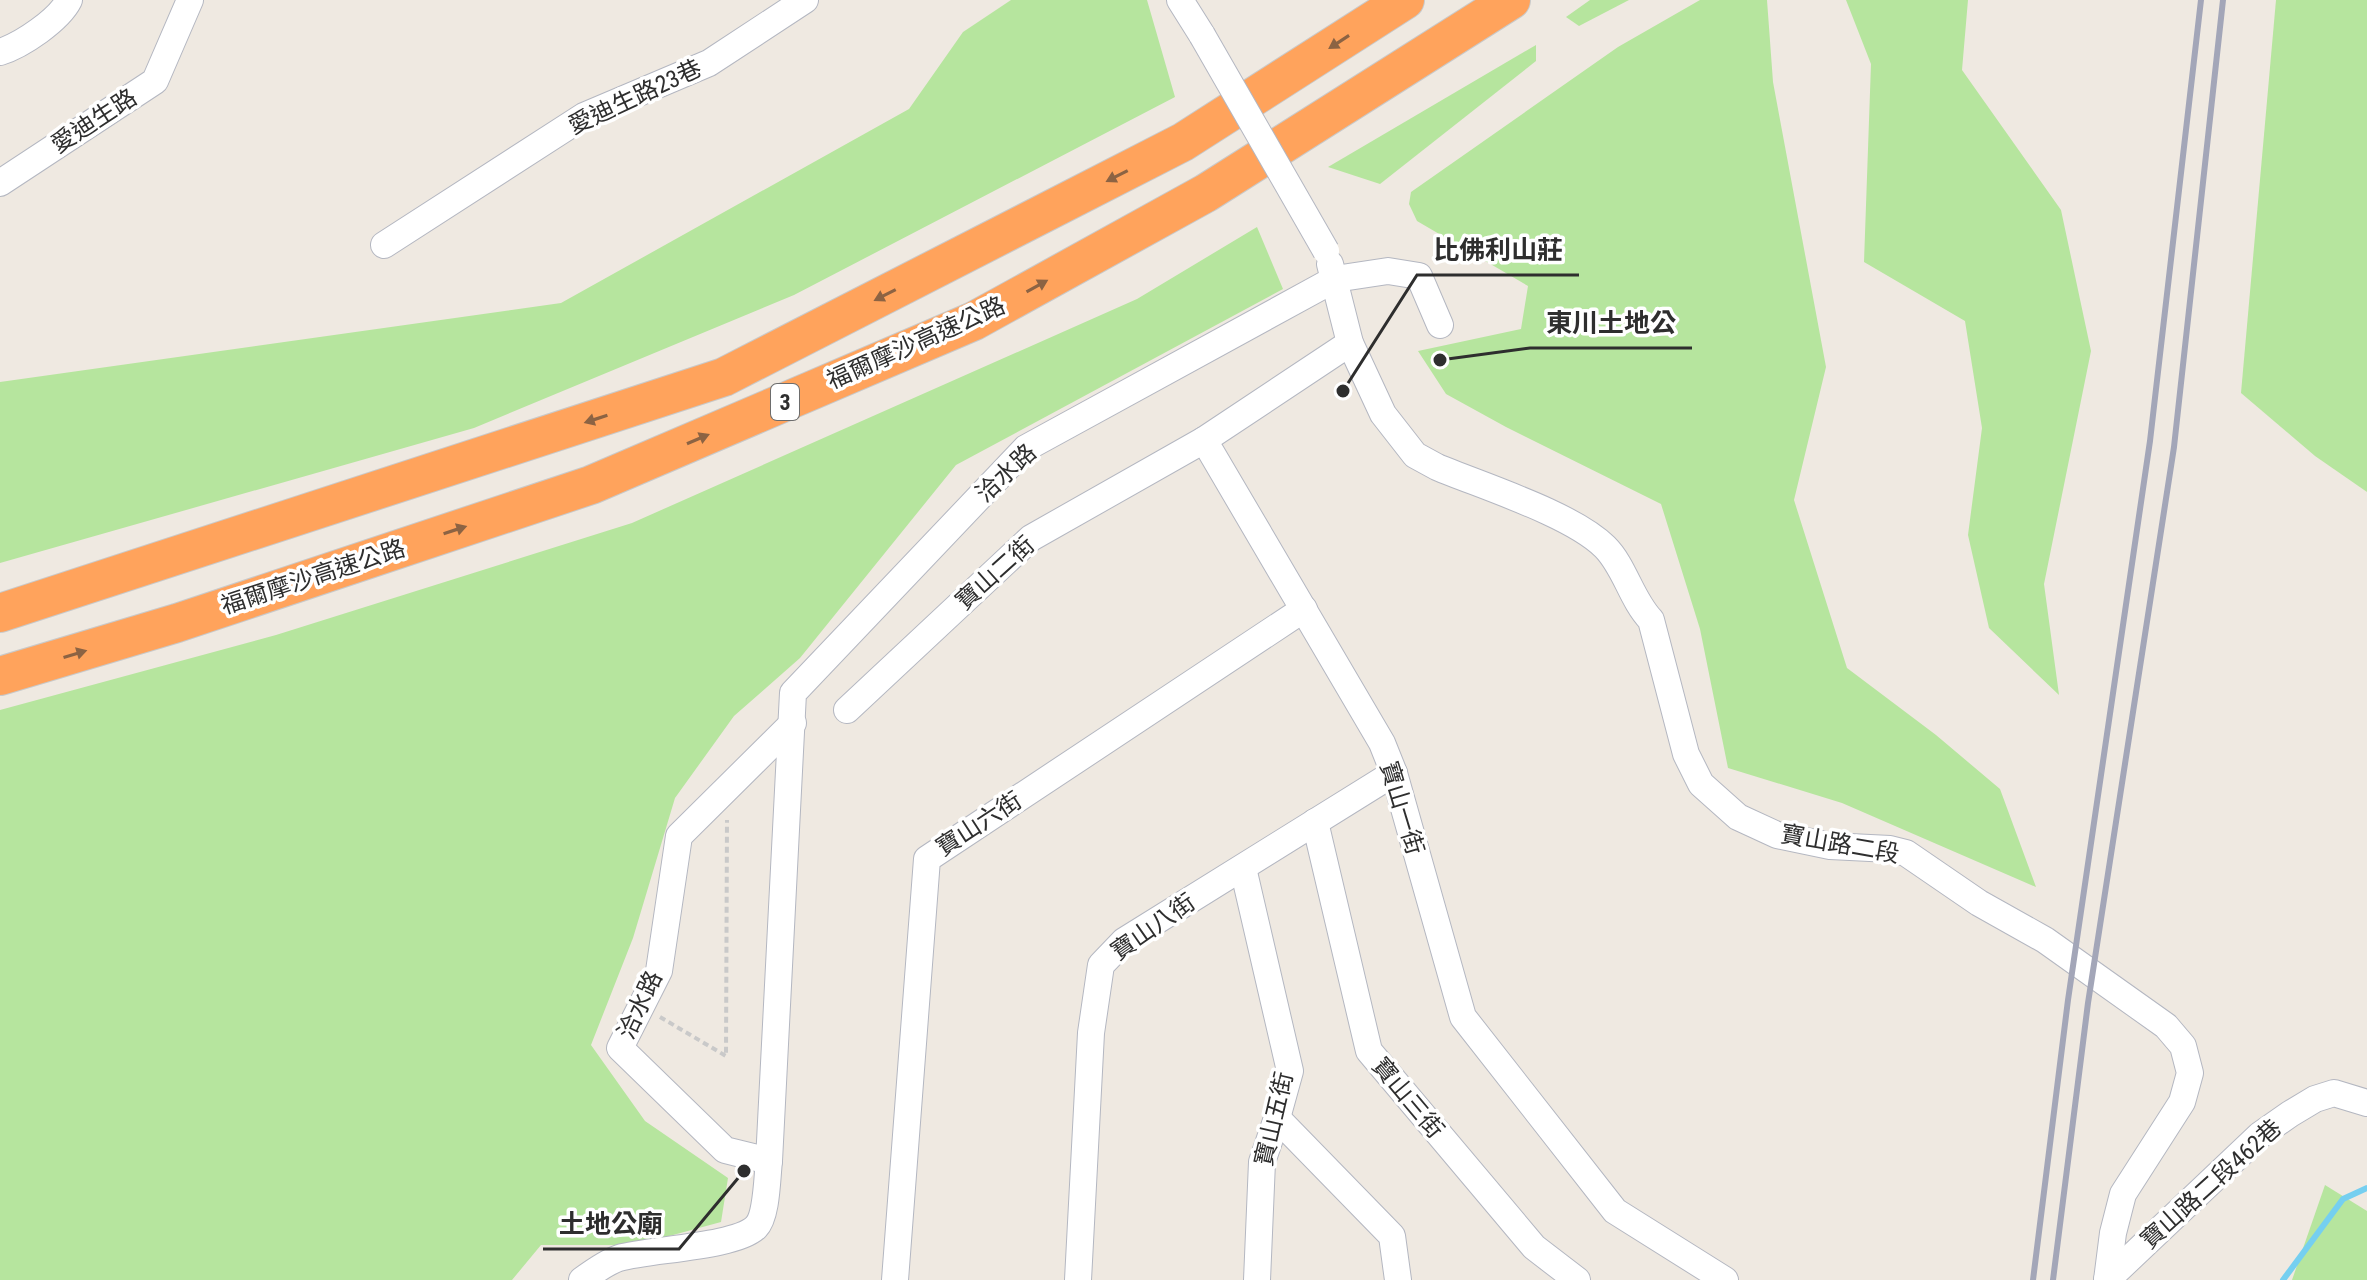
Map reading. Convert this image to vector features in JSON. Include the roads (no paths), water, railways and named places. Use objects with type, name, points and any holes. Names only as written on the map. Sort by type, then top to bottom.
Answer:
[{"type":"highway","name":"3","points":[[0,613],[724,377],[1183,142],[1405,0]]},
{"type":"highway","name":"福爾摩沙高速公路","points":[[0,676],[177,623],[591,485],[974,321],[1206,193],[1511,0]]},
{"type":"street","points":[[0,52],[11,49],[62,14],[69,0]]},
{"type":"street","name":"愛迪生路","points":[[0,183],[155,81],[190,0]]},
{"type":"street","name":"愛迪生路23巷","points":[[384,245],[584,116],[709,63],[805,0]]},
{"type":"street","name":"寶山路二段","points":[[1180,0],[1326,251],[1350,343],[1383,414],[1415,455],[1579,527],[1606,548],[1651,620],[1686,754],[1701,784],[1738,817],[1777,835],[1830,846],[1890,849],[1906,853],[1979,903],[2045,940],[2166,1026],[2183,1046],[2190,1073],[2182,1102],[2123,1194],[2113,1233],[2107,1280]]},
{"type":"street","points":[[1335,279],[1388,271],[1419,276],[1440,325]]},
{"type":"street","name":"洽水路","points":[[582,1280],[616,1259],[676,1247],[725,1242],[756,1227],[762,1215],[769,1161],[793,693],[1026,448],[1335,279]]},
{"type":"street","points":[[1204,440],[1350,343]]},
{"type":"street","name":"寶山一街","points":[[1204,440],[1382,743],[1394,773],[1463,1017],[1615,1211],[1725,1280]]},
{"type":"street","name":"寶山二街","points":[[847,710],[1031,538],[1204,440]]},
{"type":"street","name":"寶山六街","points":[[895,1280],[927,859],[1304,609]]},
{"type":"street","name":"洽水路","points":[[769,1161],[725,1150],[620,1048],[659,971],[679,836],[793,723]]},
{"type":"street","name":"寶山八街","points":[[1078,1280],[1091,1033],[1101,965],[1124,941],[1394,773]]},
{"type":"street","name":"寶山三街","points":[[1315,822],[1369,1051],[1534,1247],[1577,1280]]},
{"type":"street","name":"寶山五街","points":[[1243,868],[1290,1071],[1262,1162],[1257,1280]]},
{"type":"street","name":"寶山路二段462巷","points":[[2107,1280],[2260,1135],[2290,1114],[2315,1099],[2334,1093],[2367,1103]]},
{"type":"street","points":[[1277,1118],[1392,1236],[1398,1280]]},
{"type":"waterway","points":[[2283,1280],[2343,1199],[2367,1188]]},
{"type":"railway","points":[[2033,1280],[2068,1000],[2150,441],[2201,0]]},
{"type":"railway","points":[[2053,1280],[2088,1003],[2174,447],[2223,0]]},
{"type":"place","name":"東川土地公","points":[[1440,360]]},
{"type":"place","name":"比佛利山莊","points":[[1343,391]]},
{"type":"place","name":"土地公廟","points":[[744,1171]]}]
